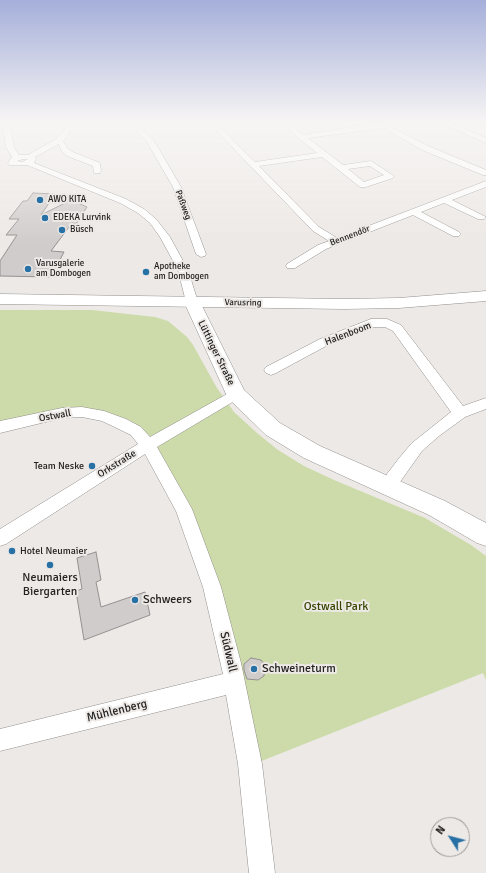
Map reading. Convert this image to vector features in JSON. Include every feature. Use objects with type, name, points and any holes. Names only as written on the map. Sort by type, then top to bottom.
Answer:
[{"type":"main road","name":"Varusring","points":[[0,299],[270,304],[399,303],[486,296]]},
{"type":"street","name":"Lüttinger Straße","points":[[35,163],[124,201],[153,220],[165,237],[183,270],[192,302],[236,394],[273,429],[312,452],[437,508],[486,535]]},
{"type":"street","points":[[92,163],[97,165],[97,171]]},
{"type":"street","name":"Paßweg","points":[[163,163],[177,187],[201,254]]},
{"type":"street","points":[[251,163],[316,229],[336,241]]},
{"type":"street","points":[[253,165],[268,163]]},
{"type":"street","points":[[335,163],[363,185],[390,176],[371,163],[342,168]]},
{"type":"street","points":[[461,163],[486,173]]},
{"type":"street","name":"Bennendör","points":[[290,266],[322,247],[336,241],[486,184]]},
{"type":"street","points":[[445,200],[481,217]]},
{"type":"street","points":[[413,212],[456,234]]},
{"type":"street","name":"Halenboom","points":[[271,370],[324,342],[371,323],[387,323],[397,328],[460,413]]},
{"type":"street","name":"Orkstraße","points":[[0,538],[148,445],[236,394]]},
{"type":"street","points":[[390,487],[393,479],[417,447],[434,432],[460,413],[486,403]]},
{"type":"street","name":"Ostwall","points":[[0,427],[62,413],[82,412],[104,416],[121,423],[136,431],[148,445]]},
{"type":"street","name":"Südwall","points":[[148,445],[184,509],[212,588],[235,682],[250,764],[262,873]]},
{"type":"street","name":"Mühlenberg","points":[[0,740],[235,682]]},
{"type":"green space","name":"Ostwall Park","points":[[0,310],[92,310],[155,317],[168,321],[187,337],[193,345],[217,388],[234,412],[278,450],[304,466],[334,480],[425,518],[471,545],[486,556],[486,680],[483,673],[259,762],[184,509],[136,431],[82,412],[0,427]]},
{"type":"building","points":[[33,193],[55,194],[41,215],[71,200],[87,207],[76,224],[72,223],[51,251],[64,252],[51,277],[0,276],[0,261],[17,235],[6,235],[19,219],[9,219],[23,201],[27,201]]},
{"type":"building","name":"Schweers","points":[[96,552],[101,580],[96,582],[101,607],[145,592],[150,615],[84,640],[76,591],[82,589],[77,558]]},
{"type":"building","name":"Schweineturm","points":[[251,658],[261,660],[265,665],[264,676],[258,680],[247,679],[244,670],[244,664]]},
{"type":"place","name":"AWO KITA","points":[[40,200]]},
{"type":"place","name":"EDEKA Lurvink","points":[[45,218]]},
{"type":"place","name":"Büsch","points":[[62,230]]},
{"type":"place","name":"Varusgalerie am Dombogen","points":[[28,269]]},
{"type":"place","name":"Apotheke am Dombogen","points":[[146,272]]},
{"type":"place","name":"Team Neske","points":[[92,466]]},
{"type":"place","name":"Hotel Neumaier","points":[[12,551]]},
{"type":"place","name":"Neumaiers Biergarten","points":[[50,565]]},
{"type":"place","name":"Schweers","points":[[135,600]]},
{"type":"place","name":"Schweineturm","points":[[254,669]]}]
